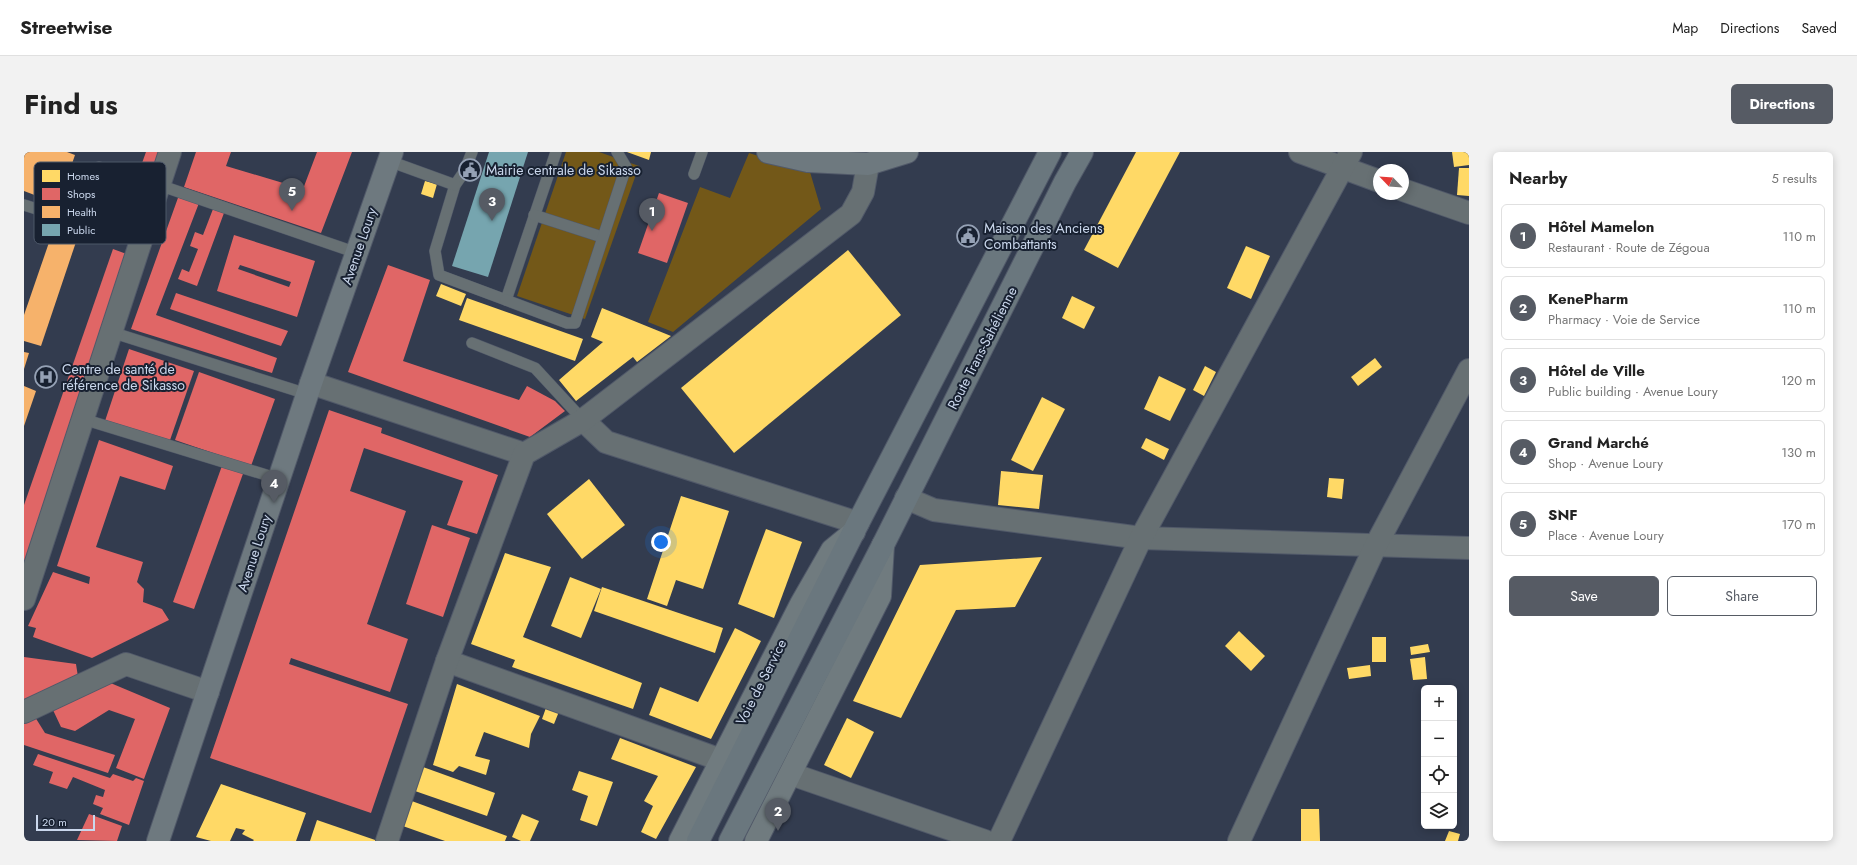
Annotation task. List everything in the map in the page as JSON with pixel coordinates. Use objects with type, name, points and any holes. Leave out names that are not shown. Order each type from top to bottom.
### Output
[{"type":"highway","name":"Route Trans-Sahélienne","points":[[698,841],[856,528],[1050,152]]},
{"type":"highway","name":"Route Trans-Sahélienne","points":[[730,841],[883,545],[1065,182],[1082,152]]},
{"type":"main road","points":[[768,152],[808,161],[868,164],[907,152]]},
{"type":"main road","name":"Avenue Loury","points":[[158,841],[309,389],[391,156]]},
{"type":"main road","name":"Voie de Service","points":[[680,841],[801,604],[832,550],[856,528]]},
{"type":"main road","points":[[756,841],[880,596],[883,545]]},
{"type":"street","points":[[166,164],[170,152]]},
{"type":"street","points":[[1300,152],[1347,160],[1373,177]]},
{"type":"street","points":[[999,841],[1140,538],[1347,160]]},
{"type":"street","points":[[387,841],[447,661],[524,454],[583,420],[851,214],[863,192],[868,164]]},
{"type":"street","points":[[1409,192],[1469,213]]},
{"type":"street","points":[[24,599],[140,244]]},
{"type":"street","points":[[1239,841],[1376,545],[1469,370]]},
{"type":"street","points":[[309,389],[524,454]]},
{"type":"street","points":[[583,420],[606,442],[856,528]]},
{"type":"street","points":[[906,498],[934,510],[1140,538],[1469,548]]},
{"type":"street","points":[[447,661],[721,760]]},
{"type":"street","points":[[24,712],[126,664],[208,692]]},
{"type":"street","points":[[791,774],[985,841]]},
{"type":"lane","points":[[472,152],[464,172],[455,185],[435,250],[439,275],[567,323],[575,323],[626,167],[617,152]]},
{"type":"lane","points":[[506,300],[556,152]]},
{"type":"lane","points":[[694,174],[702,152]]},
{"type":"lane","points":[[391,156],[455,185]]},
{"type":"lane","points":[[166,187],[357,253]]},
{"type":"lane","points":[[24,206],[34,209]]},
{"type":"lane","points":[[534,215],[602,237]]},
{"type":"lane","points":[[111,332],[309,389]]},
{"type":"lane","points":[[472,343],[536,368],[583,420]]},
{"type":"lane","points":[[83,419],[279,479]]},
{"type":"shaded area","points":[[566,152],[599,152],[639,166],[585,319],[517,296]]},
{"type":"shaded area","points":[[749,153],[810,172],[821,209],[673,332],[648,322],[700,187],[730,198]]},
{"type":"building: Homes","points":[[627,152],[651,152],[649,160]]},
{"type":"building: Homes","points":[[1136,152],[1180,152],[1118,268],[1084,250]]},
{"type":"building: Homes","points":[[1452,152],[1469,152],[1469,165],[1454,167]]},
{"type":"building: Homes","points":[[1459,168],[1469,168],[1469,196],[1457,195]]},
{"type":"building: Homes","points":[[425,181],[437,184],[433,198],[421,194]]},
{"type":"building: Homes","points":[[1246,246],[1270,256],[1251,299],[1227,288]]},
{"type":"building: Homes","points":[[848,250],[901,315],[734,453],[681,388]]},
{"type":"building: Homes","points":[[441,284],[466,294],[461,306],[436,296]]},
{"type":"building: Homes","points":[[1072,296],[1095,307],[1084,329],[1062,318]]},
{"type":"building: Homes","points":[[467,298],[583,339],[575,361],[459,320]]},
{"type":"building: Homes","points":[[602,308],[671,336],[637,362],[633,357],[576,401],[559,380],[603,342],[591,337]]},
{"type":"building: Homes","points":[[1375,358],[1382,367],[1358,386],[1351,377]]},
{"type":"building: Homes","points":[[1205,366],[1216,372],[1204,396],[1193,390]]},
{"type":"building: Homes","points":[[1159,376],[1186,389],[1170,421],[1144,409]]},
{"type":"building: Homes","points":[[1042,397],[1065,409],[1033,471],[1011,460]]},
{"type":"building: Homes","points":[[1146,438],[1169,449],[1164,460],[1141,448]]},
{"type":"building: Homes","points":[[1001,471],[1043,475],[1039,509],[998,505]]},
{"type":"building: Homes","points":[[1329,478],[1344,479],[1342,499],[1327,497]]},
{"type":"building: Homes","points":[[589,479],[625,525],[582,559],[547,514]]},
{"type":"building: Homes","points":[[681,496],[729,511],[703,589],[676,580],[667,606],[647,599]]},
{"type":"building: Homes","points":[[766,529],[802,542],[774,618],[738,604]]},
{"type":"building: Homes","points":[[505,553],[551,567],[523,637],[642,683],[633,709],[512,667],[515,660],[471,644]]},
{"type":"building: Homes","points":[[1042,557],[1015,607],[956,610],[901,718],[853,701],[920,565]]},
{"type":"building: Homes","points":[[570,577],[601,589],[581,638],[551,626]]},
{"type":"building: Homes","points":[[602,587],[723,628],[715,653],[594,611]]},
{"type":"building: Homes","points":[[735,628],[761,641],[711,739],[649,715],[660,687],[698,702]]},
{"type":"building: Homes","points":[[1239,631],[1265,656],[1251,671],[1225,646]]},
{"type":"building: Homes","points":[[1372,637],[1386,637],[1386,662],[1372,662]]},
{"type":"building: Homes","points":[[1428,644],[1430,652],[1411,655],[1410,647]]},
{"type":"building: Homes","points":[[1425,657],[1427,679],[1413,680],[1410,659]]},
{"type":"building: Homes","points":[[1370,665],[1371,676],[1349,679],[1347,668]]},
{"type":"building: Homes","points":[[457,684],[540,716],[531,734],[529,748],[484,732],[475,756],[490,760],[486,775],[459,766],[453,772],[433,765]]},
{"type":"building: Homes","points":[[547,705],[560,709],[554,724],[542,719]]},
{"type":"building: Homes","points":[[847,718],[874,732],[851,778],[824,765]]},
{"type":"building: Homes","points":[[620,738],[696,767],[656,839],[641,832],[653,806],[644,801],[658,776],[611,759]]},
{"type":"building: Homes","points":[[423,767],[495,793],[487,816],[415,791]]},
{"type":"building: Homes","points":[[579,771],[613,782],[597,826],[580,820],[588,796],[572,790]]},
{"type":"building: Homes","points":[[221,784],[306,813],[296,841],[253,841],[254,840],[242,834],[245,830],[236,828],[230,841],[211,841],[196,837]]},
{"type":"building: Homes","points":[[409,800],[507,836],[505,841],[445,841],[400,825]]},
{"type":"building: Homes","points":[[1301,809],[1319,809],[1320,841],[1301,841]]},
{"type":"building: Homes","points":[[522,814],[539,821],[530,841],[521,841],[512,837]]},
{"type":"building: Homes","points":[[317,820],[378,841],[310,841]]},
{"type":"building: Homes","points":[[1449,831],[1460,834],[1458,841],[1445,841]]},
{"type":"building: Shops","points":[[146,152],[162,152],[159,162],[142,162]]},
{"type":"building: Shops","points":[[196,152],[231,152],[226,166],[303,189],[317,152],[352,152],[321,233],[184,187]]},
{"type":"building: Shops","points":[[659,193],[688,203],[667,263],[638,253]]},
{"type":"building: Shops","points":[[179,195],[199,203],[156,315],[277,358],[272,373],[131,329],[161,244],[166,244],[166,231]]},
{"type":"building: Shops","points":[[213,209],[224,213],[197,286],[178,279],[182,269],[189,272],[198,249],[190,246],[195,232],[203,235]]},
{"type":"building: Shops","points":[[234,235],[315,261],[297,317],[217,291]],"holes":[[[240,265],[291,282],[289,287],[238,269]]]},
{"type":"building: Shops","points":[[113,249],[132,256],[24,567],[24,505]]},
{"type":"building: Shops","points":[[388,265],[430,280],[403,361],[519,400],[527,386],[555,401],[565,411],[530,437],[348,372]]},
{"type":"building: Shops","points":[[176,293],[288,331],[281,346],[170,309]]},
{"type":"building: Shops","points":[[129,349],[194,371],[169,443],[105,421]]},
{"type":"building: Shops","points":[[199,372],[275,399],[251,466],[175,440]]},
{"type":"building: Shops","points":[[329,410],[382,428],[381,433],[498,475],[477,534],[447,525],[463,481],[364,448],[350,491],[406,511],[367,624],[408,639],[390,692],[291,658],[289,664],[408,704],[371,813],[210,758]]},
{"type":"building: Shops","points":[[99,440],[173,466],[165,490],[120,476],[96,547],[143,562],[137,582],[144,589],[143,602],[162,609],[169,620],[92,658],[33,637],[36,628],[28,626],[53,572],[89,584],[90,577],[57,566]]},
{"type":"building: Shops","points":[[223,463],[244,471],[194,609],[173,602]]},
{"type":"building: Shops","points":[[432,525],[470,538],[443,617],[406,604]]},
{"type":"building: Shops","points":[[24,657],[76,664],[78,677],[24,704]]},
{"type":"building: Shops","points":[[101,679],[170,708],[144,779],[116,768],[135,719],[109,710],[75,731],[61,727],[53,710]]},
{"type":"building: Shops","points":[[35,717],[45,733],[115,755],[108,773],[24,745],[24,724]]},
{"type":"building: Shops","points":[[38,754],[110,778],[113,774],[133,781],[136,778],[144,781],[129,825],[100,814],[103,808],[93,804],[96,795],[103,797],[105,790],[73,777],[67,789],[49,783],[53,772],[33,765]]},
{"type":"building: Shops","points":[[89,814],[122,826],[117,841],[77,840]]},
{"type":"building: Health","points":[[24,152],[67,152],[75,155],[73,162],[34,162],[34,195],[24,191]]},
{"type":"building: Health","points":[[48,244],[75,244],[41,346],[24,341],[24,315]]},
{"type":"building: Health","points":[[24,352],[29,353],[24,369]]},
{"type":"building: Health","points":[[24,386],[36,391],[24,426]]},
{"type":"building: Public","points":[[489,152],[528,152],[488,277],[452,266]]},
{"type":"place","name":"Mairie centrale de Sikasso","points":[[470,170]]},
{"type":"place","name":"SNF","points":[[292,211]]},
{"type":"place","name":"Hôtel de Ville","points":[[492,221]]},
{"type":"place","name":"Hôtel Mamelon","points":[[652,231]]},
{"type":"place","name":"Maison des Anciens Combattants","points":[[968,236]]},
{"type":"place","name":"Centre de santé de référence de Sikasso","points":[[46,377]]},
{"type":"place","name":"Grand Marché","points":[[274,503]]},
{"type":"place","name":"KenePharm","points":[[778,831]]}]
